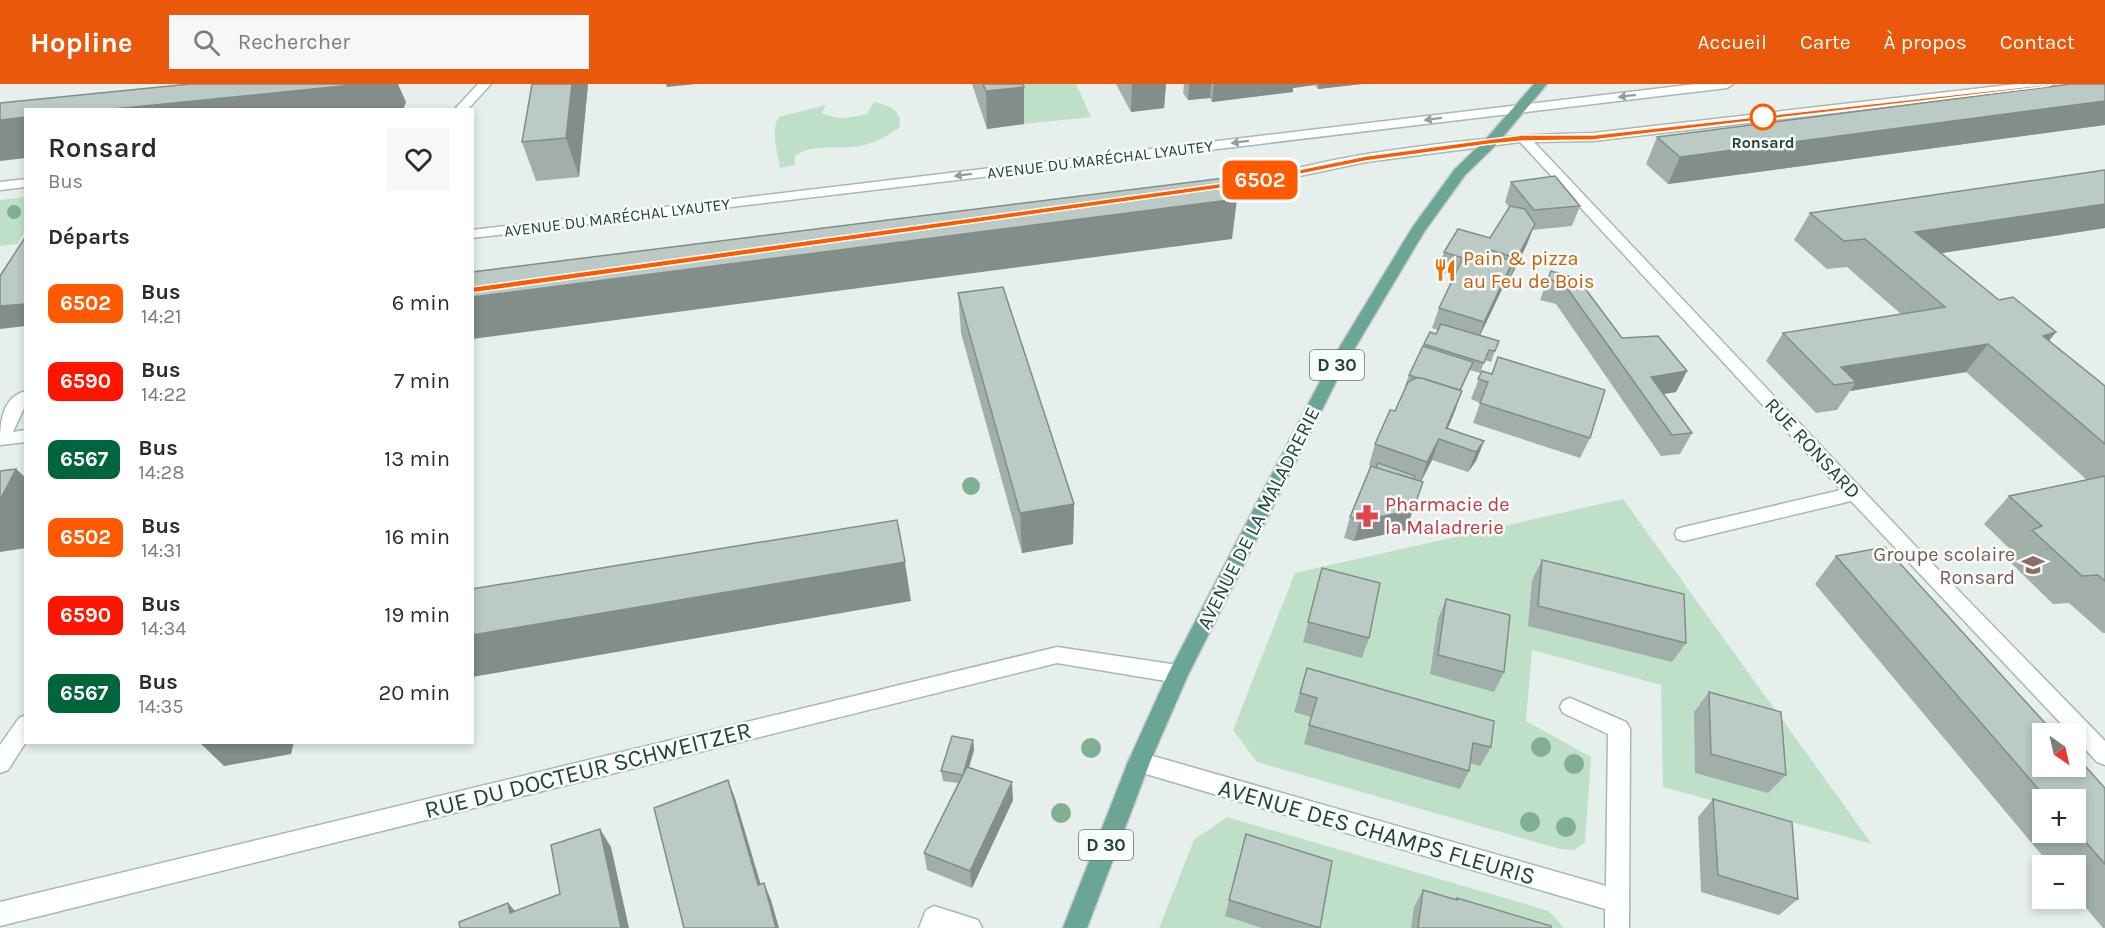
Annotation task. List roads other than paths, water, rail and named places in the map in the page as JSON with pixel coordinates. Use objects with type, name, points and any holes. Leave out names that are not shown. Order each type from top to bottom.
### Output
[{"type":"main road","name":"AVENUE DE LA MALADRERIE","points":[[1075,928],[1139,762],[1178,674],[1335,368],[1417,231],[1460,172],[1491,142],[1541,84]]},
{"type":"street","points":[[462,108],[485,84]]},
{"type":"street","name":"AVENUE DU MARÉCHAL LYAUTEY","points":[[474,234],[1727,84]]},
{"type":"street","points":[[1193,190],[1252,182],[1366,158],[1523,138],[1593,137],[2048,84]]},
{"type":"street","name":"RUE RONSARD","points":[[1523,138],[1856,494],[2105,755]]},
{"type":"street","points":[[0,186],[24,183]]},
{"type":"street","points":[[0,439],[16,403],[24,397]]},
{"type":"street","points":[[0,439],[24,436]]},
{"type":"street","points":[[1684,534],[1856,494]]},
{"type":"street","name":"RUE DU DOCTEUR SCHWEITZER","points":[[0,914],[1057,655],[1178,674]]},
{"type":"street","points":[[1570,707],[1619,729],[1617,928]]},
{"type":"street","points":[[0,763],[24,727]]},
{"type":"street","name":"AVENUE DES CHAMPS FLEURIS","points":[[1139,762],[1617,901]]},
{"type":"street","points":[[931,928],[934,918],[970,928]]},
{"type":"place","name":"Ronsard","points":[[1763,117]]},
{"type":"place","name":"Pain & pizza au Feu de Bois","points":[[1445,270]]},
{"type":"place","name":"Pharmacie de la Maladrerie","points":[[1367,516]]},
{"type":"place","name":"Groupe scolaire Ronsard","points":[[2033,565]]}]
